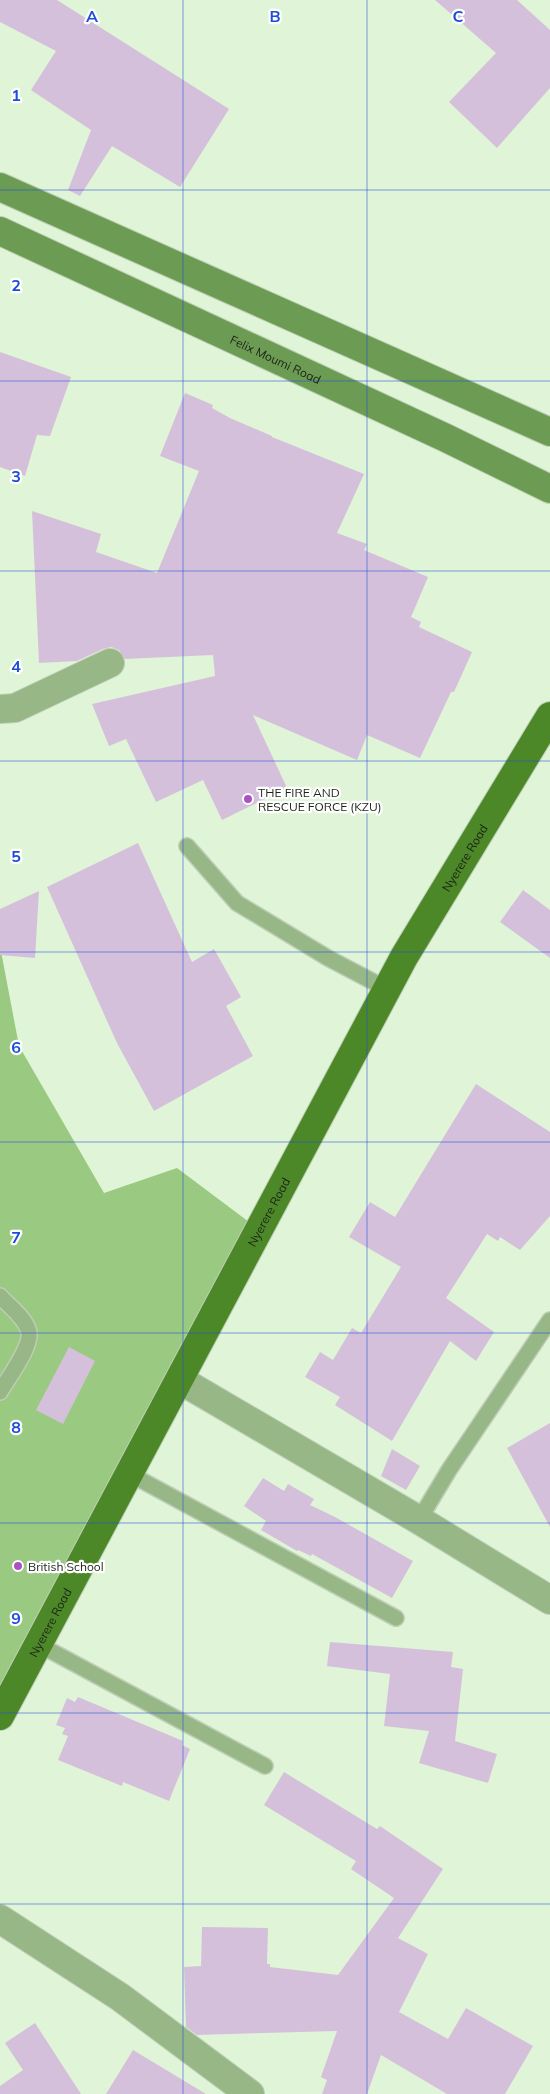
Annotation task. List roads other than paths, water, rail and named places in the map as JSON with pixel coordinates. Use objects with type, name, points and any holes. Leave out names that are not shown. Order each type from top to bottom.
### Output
[{"type":"main road","points":[[0,187],[550,432]]},
{"type":"main road","name":"Felix Moumi Road","points":[[0,231],[446,438],[550,489]]},
{"type":"main road","name":"Nyerere Road","points":[[0,1716],[404,957],[550,716]]},
{"type":"street","points":[[0,709],[16,708],[110,662]]},
{"type":"street","points":[[180,1380],[550,1600]]},
{"type":"street","points":[[0,1919],[120,1997],[250,2094]]},
{"type":"lane","points":[[187,846],[237,903],[328,958],[387,989]]},
{"type":"lane","points":[[0,1296],[22,1319],[29,1330],[29,1343],[0,1392]]},
{"type":"lane","points":[[418,1520],[449,1470],[550,1320]]},
{"type":"lane","points":[[128,1473],[396,1618]]},
{"type":"lane","points":[[38,1644],[265,1766]]},
{"type":"place","name":"THE FIRE AND RESCUE FORCE (KZU)","points":[[248,799]]},
{"type":"place","name":"British School","points":[[18,1566]]}]
